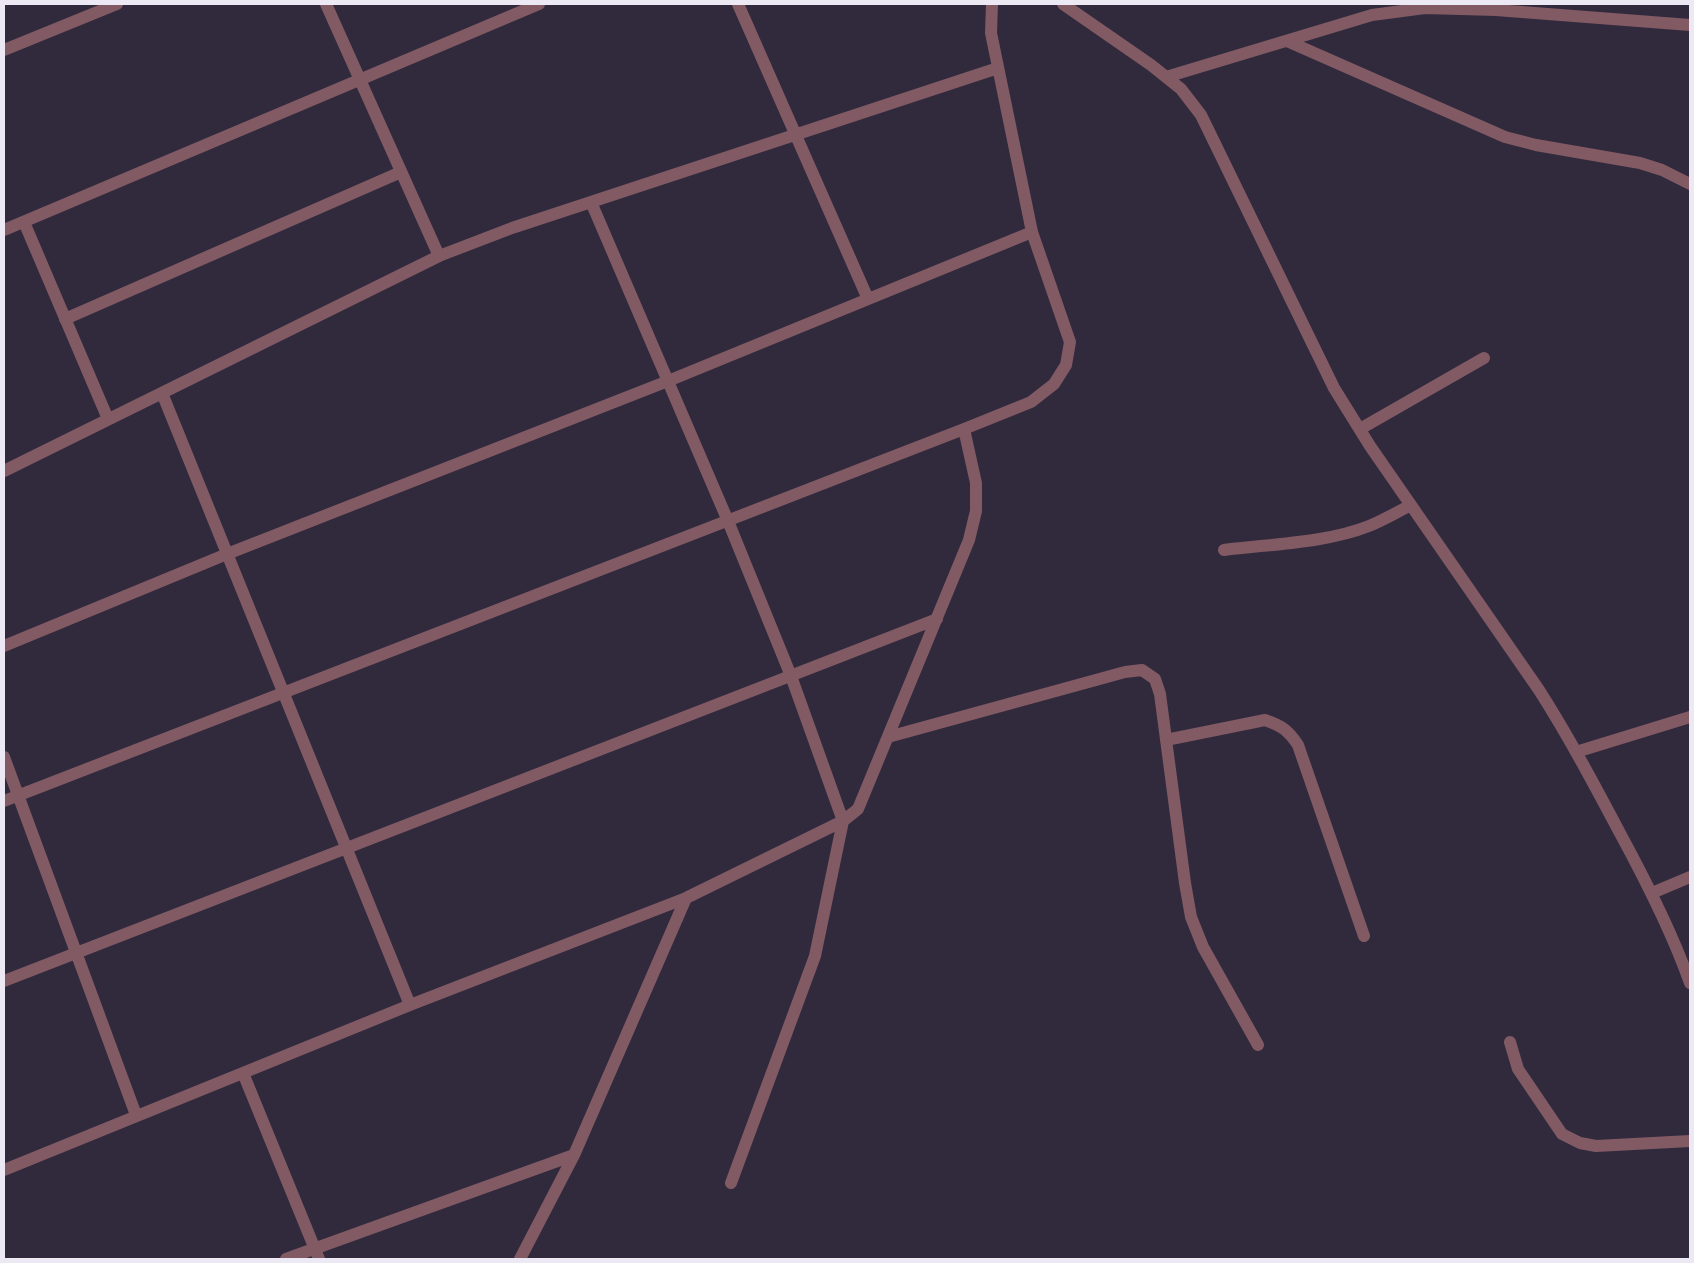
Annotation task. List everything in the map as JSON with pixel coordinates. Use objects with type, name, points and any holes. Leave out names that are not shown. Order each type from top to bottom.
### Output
[{"type":"street","points":[[4,50],[117,4]]},
{"type":"street","points":[[326,4],[439,256]]},
{"type":"street","points":[[4,230],[540,4]]},
{"type":"street","points":[[738,4],[868,299]]},
{"type":"street","points":[[4,801],[964,429],[1031,402],[1054,384],[1066,365],[1070,342],[1032,232],[998,68],[992,33],[992,4]]},
{"type":"street","points":[[1063,4],[1166,77],[1181,90],[1201,115],[1334,388],[1411,505],[1539,690],[1576,752],[1652,893],[1690,983]]},
{"type":"street","points":[[1166,77],[1372,15],[1425,8],[1496,10],[1690,25]]},
{"type":"street","points":[[1287,41],[1505,137],[1536,145],[1640,163],[1662,170],[1690,184]]},
{"type":"street","points":[[4,471],[439,256],[512,228],[998,68]]},
{"type":"street","points":[[65,319],[401,172]]},
{"type":"street","points":[[591,202],[728,521],[791,676],[843,821],[815,956],[731,1183]]},
{"type":"street","points":[[24,222],[108,419]]},
{"type":"street","points":[[4,646],[227,554],[668,381],[1032,232]]},
{"type":"street","points":[[1360,429],[1484,358]]},
{"type":"street","points":[[162,393],[410,1005]]},
{"type":"street","points":[[4,1170],[410,1005],[686,898],[843,821],[858,809],[969,540],[976,511],[976,483],[964,429]]},
{"type":"street","points":[[1224,550],[1343,534],[1369,526],[1411,505]]},
{"type":"street","points":[[4,981],[937,619]]},
{"type":"street","points":[[888,738],[1125,672],[1142,670],[1156,679],[1160,694],[1191,918],[1203,947],[1258,1045]]},
{"type":"street","points":[[1576,752],[1690,717]]},
{"type":"street","points":[[1166,740],[1265,720],[1279,725],[1289,732],[1298,745],[1364,936]]},
{"type":"street","points":[[4,757],[136,1116]]},
{"type":"street","points":[[1652,893],[1690,877]]},
{"type":"street","points":[[520,1259],[574,1155],[686,898]]},
{"type":"street","points":[[1510,1042],[1518,1069],[1562,1134],[1580,1143],[1596,1146],[1690,1141]]},
{"type":"street","points":[[243,1073],[317,1254]]},
{"type":"street","points":[[286,1259],[317,1254],[574,1155]]}]
